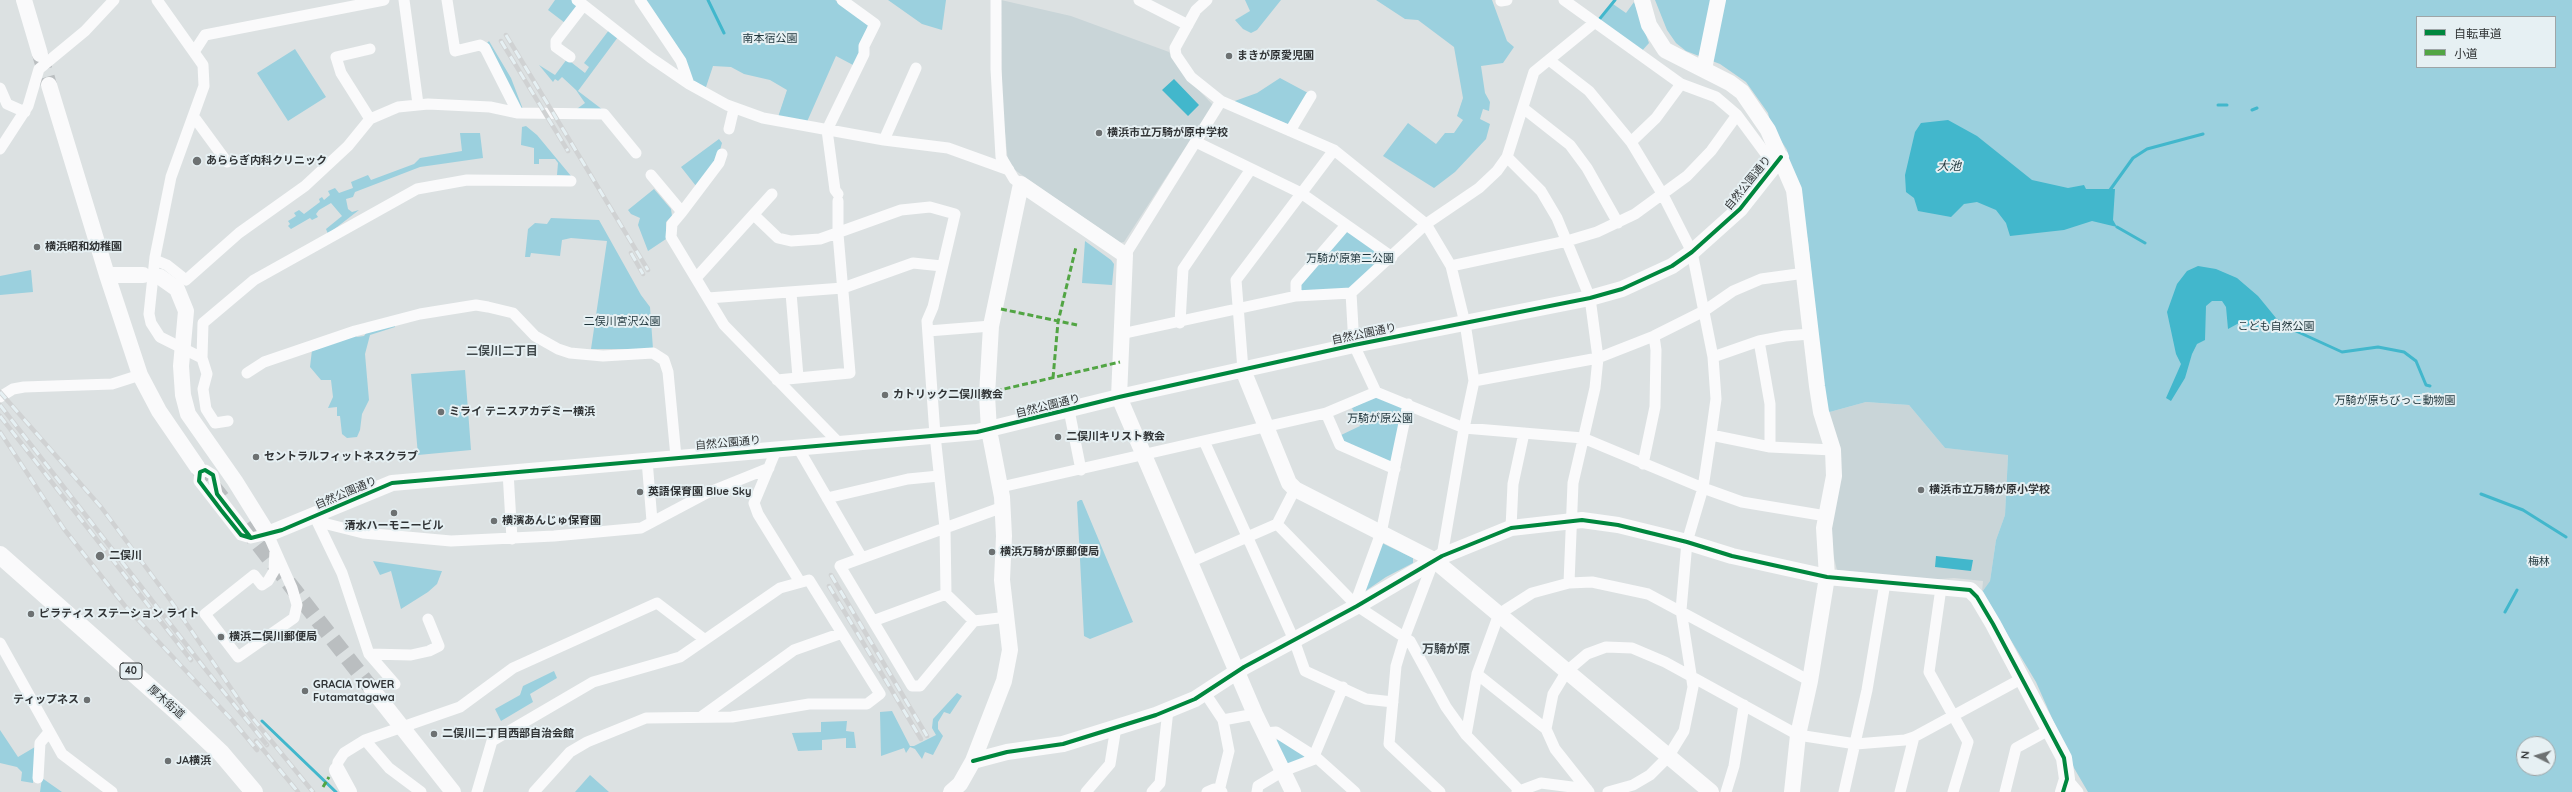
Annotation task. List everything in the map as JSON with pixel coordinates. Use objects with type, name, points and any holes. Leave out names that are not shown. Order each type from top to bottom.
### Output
[{"type":"main road","name":"厚木街道","points":[[0,555],[179,713],[222,753],[254,792]]},
{"type":"street","points":[[24,0],[40,54]]},
{"type":"street","points":[[0,149],[25,112],[39,69],[85,31],[114,0]]},
{"type":"street","points":[[157,0],[203,66],[204,86],[171,177],[155,260],[150,300],[151,323],[160,337],[202,358]]},
{"type":"street","points":[[194,52],[205,35],[384,0]]},
{"type":"street","points":[[404,0],[418,104]]},
{"type":"street","points":[[447,0],[455,51],[480,45],[485,48],[521,113]]},
{"type":"street","points":[[640,0],[681,61],[689,84]]},
{"type":"street","points":[[777,380],[850,373],[838,234],[838,197],[835,190],[827,130],[864,54],[864,46],[875,24],[842,0]]},
{"type":"street","points":[[996,0],[996,69],[1001,157],[1009,170],[1021,184],[1125,255]]},
{"type":"street","points":[[1139,0],[1188,25]]},
{"type":"street","points":[[1206,0],[1196,10],[1176,48],[1176,55],[1191,77],[1221,101],[1334,150],[1426,224],[1451,266],[1464,323],[1474,381],[1438,558],[1405,636],[1396,666],[1389,744],[1440,792]]},
{"type":"street","points":[[1564,0],[1681,84],[1716,97],[1737,115],[1778,161]]},
{"type":"street","points":[[1642,0],[1649,25],[1665,50],[1704,69],[1742,92],[1768,130],[1778,161],[1794,190],[1805,273],[1810,334],[1821,412],[1833,450],[1834,476],[1824,528],[1828,577],[1810,681],[1798,735],[1792,792]]},
{"type":"street","points":[[1704,69],[1718,0]]},
{"type":"street","points":[[570,57],[556,47],[556,41],[580,3],[651,58],[689,84],[734,108],[764,118],[827,130],[884,140],[948,148],[1009,170]]},
{"type":"street","points":[[1121,334],[1180,323],[1296,296],[1351,293],[1392,257],[1426,224],[1479,188],[1497,171],[1506,157],[1534,72],[1594,23]]},
{"type":"street","points":[[370,49],[336,57],[341,74],[370,119]]},
{"type":"street","points":[[1549,60],[1589,91],[1631,142],[1663,195],[1692,252],[1713,357],[1716,399],[1703,488],[1687,542],[1681,610],[1693,687],[1684,731],[1668,757],[1650,775],[1633,785],[1608,792]]},
{"type":"street","points":[[884,140],[916,68]]},
{"type":"street","points":[[1631,142],[1656,118],[1681,84]]},
{"type":"street","points":[[49,85],[107,276],[140,375],[166,423],[198,468]]},
{"type":"street","points":[[0,88],[7,104],[25,112]]},
{"type":"street","points":[[1290,131],[1312,96]]},
{"type":"street","points":[[1221,101],[1125,255],[1119,397],[1143,456],[1238,671],[1255,714],[1293,792]]},
{"type":"street","points":[[155,260],[167,265],[186,280],[239,233],[287,200],[315,177],[348,146],[370,119],[398,107],[418,104],[490,107],[521,113],[604,114],[636,153]]},
{"type":"street","points":[[729,129],[734,108]]},
{"type":"street","points":[[1523,108],[1570,145],[1587,168],[1618,223]]},
{"type":"street","points":[[1451,266],[1567,241],[1597,232],[1618,223],[1663,195],[1687,176],[1711,152],[1737,115]]},
{"type":"street","points":[[194,117],[227,162]]},
{"type":"street","points":[[1196,142],[1301,193],[1392,257]]},
{"type":"street","points":[[1334,150],[1236,280],[1237,309],[1243,370],[1289,483],[1294,489],[1381,533],[1438,558],[1500,614],[1710,792]]},
{"type":"street","points":[[722,154],[719,163],[672,224],[671,237],[724,325],[839,443]]},
{"type":"street","points":[[1506,157],[1541,191],[1567,241],[1590,298],[1598,358],[1595,388],[1573,483],[1570,520],[1569,583]]},
{"type":"street","name":"自然公園通り","points":[[268,534],[315,516],[392,483],[990,430],[1119,397],[1354,345],[1590,298],[1622,289],[1672,266],[1692,252],[1740,210],[1778,161]]},
{"type":"street","points":[[1180,323],[1184,269],[1251,169]]},
{"type":"street","points":[[651,175],[682,212]]},
{"type":"street","points":[[228,422],[215,424],[206,409],[203,389],[207,374],[202,358],[203,323],[254,280],[417,189],[467,180],[571,181]]},
{"type":"street","points":[[953,792],[966,776],[973,760],[1008,666],[1010,650],[1008,617],[1002,580],[1003,507],[1001,487],[990,430],[987,395],[991,326],[1021,184]]},
{"type":"street","points":[[696,278],[772,194]]},
{"type":"street","points":[[754,215],[778,238],[785,240],[820,239],[838,234],[901,210],[930,207],[955,214],[933,307],[927,320],[935,435],[945,528],[946,594],[974,621]]},
{"type":"street","points":[[1296,296],[1296,283],[1346,225]]},
{"type":"street","points":[[708,298],[843,288],[913,263],[942,266]]},
{"type":"street","points":[[1474,381],[1598,358],[1654,336],[1704,311],[1732,291],[1762,279],[1805,273]]},
{"type":"street","points":[[107,276],[143,275]]},
{"type":"street","points":[[160,277],[173,284],[183,298],[187,320],[182,348],[183,395],[188,414],[235,481],[268,534],[275,550],[297,605],[294,618],[238,657],[204,614],[254,576],[262,585],[268,581],[274,571],[275,550]]},
{"type":"street","points":[[791,292],[798,377]]},
{"type":"street","points":[[1351,293],[1354,345],[1376,392]]},
{"type":"street","points":[[247,373],[264,362],[355,331],[420,314],[481,305],[513,313],[535,336],[558,349],[570,353],[603,356],[653,353],[664,360],[668,372],[676,457]]},
{"type":"street","points":[[928,331],[991,326]]},
{"type":"street","points":[[1713,357],[1758,341],[1785,336],[1810,334]]},
{"type":"street","points":[[1643,464],[1655,407],[1656,350],[1654,336]]},
{"type":"street","points":[[1758,341],[1770,404],[1770,447]]},
{"type":"street","points":[[0,397],[13,389],[112,384],[140,375]]},
{"type":"street","points":[[1001,487],[1143,456],[1265,425],[1326,412],[1376,392],[1464,428],[1583,438],[1643,464],[1742,502],[1826,516]]},
{"type":"street","points":[[1356,605],[1381,533],[1408,404]]},
{"type":"street","points":[[1069,410],[1082,470]]},
{"type":"street","points":[[1326,412],[1340,445],[1394,469]]},
{"type":"street","points":[[1511,528],[1513,484],[1524,433]]},
{"type":"street","points":[[1711,435],[1770,447],[1833,450]]},
{"type":"street","points":[[1204,441],[1294,640],[1305,671],[1366,698],[1393,702]]},
{"type":"street","points":[[797,446],[862,558]]},
{"type":"street","points":[[777,448],[754,503],[758,514],[800,582]]},
{"type":"street","points":[[647,460],[652,521]]},
{"type":"street","points":[[315,516],[327,524],[363,532],[411,539],[464,542],[641,528],[707,493],[769,468]]},
{"type":"street","points":[[251,538],[217,494],[213,475],[205,470],[200,472],[199,481],[241,535],[251,538],[268,534]]},
{"type":"street","points":[[508,472],[512,539]]},
{"type":"street","points":[[827,498],[908,479],[939,476]]},
{"type":"street","points":[[1190,562],[1277,524],[1294,489]]},
{"type":"street","points":[[1003,507],[840,566],[912,686],[920,686],[974,621],[1008,617]]},
{"type":"street","points":[[315,516],[342,573],[369,654],[395,684]]},
{"type":"street","points":[[973,760],[1007,752],[1063,744],[1168,710],[1205,692],[1238,671],[1438,558],[1511,528],[1570,520],[1600,522],[1687,542],[1732,556],[1828,577],[1970,590],[1977,597],[2064,758],[2065,786],[2078,792]]},
{"type":"street","points":[[1277,524],[1356,605],[1405,636],[1410,641],[1446,707],[1466,735],[1519,791],[1541,783],[1588,791]]},
{"type":"street","points":[[477,792],[492,741],[593,682],[680,657],[780,588],[800,582],[809,580],[880,694],[867,704],[809,704],[732,717],[646,718],[588,742],[570,752],[534,792]]},
{"type":"street","points":[[1466,735],[1477,674],[1500,614],[1532,593],[1569,583],[1592,582],[1648,594],[1681,610],[1810,681]]},
{"type":"street","points":[[1844,792],[1856,744],[1886,583]]},
{"type":"street","points":[[1941,588],[1929,672],[1968,742],[1953,792]]},
{"type":"street","points":[[873,620],[946,594]]},
{"type":"street","points":[[349,792],[337,770],[338,762],[344,753],[365,740],[460,707],[513,668],[657,603],[704,639]]},
{"type":"street","points":[[369,654],[411,655],[429,651],[439,646],[428,619]]},
{"type":"street","points":[[701,717],[794,650],[842,633]]},
{"type":"street","points":[[0,643],[35,702],[56,746],[70,762],[112,792]]},
{"type":"street","points":[[1546,729],[1553,694],[1567,671],[1587,654],[1606,647],[1632,648],[1665,662],[1798,735],[1856,744],[1905,740],[1914,737],[2021,679]]},
{"type":"street","points":[[1477,674],[1546,729],[1555,749],[1588,791]]},
{"type":"street","points":[[1257,792],[1258,786],[1283,771],[1316,757],[1343,687]]},
{"type":"street","points":[[371,688],[453,792]]},
{"type":"street","points":[[1205,692],[1224,720],[1228,751],[1216,792]]},
{"type":"street","points":[[1726,792],[1734,766],[1744,706]]},
{"type":"street","points":[[1152,792],[1160,783],[1168,710]]},
{"type":"street","points":[[1224,720],[1255,714]]},
{"type":"street","points":[[1086,792],[1110,764],[1116,727]]},
{"type":"street","points":[[2005,792],[2016,748],[2049,730]]},
{"type":"street","points":[[38,778],[40,743],[49,732]]},
{"type":"street","points":[[1264,733],[1276,732],[1316,757],[1355,792]]},
{"type":"street","points":[[1900,792],[1914,737]]},
{"type":"street","points":[[365,740],[389,768],[421,792]]},
{"type":"shaded area","name":"横浜市立万騎が原中学校","points":[[1001,0],[1071,16],[1169,52],[1189,80],[1213,105],[1124,242],[1120,243],[1012,168],[1008,162],[1002,104]]},
{"type":"shaded area","name":"横浜市立万騎が原小学校","points":[[1866,402],[1909,405],[1945,448],[2008,454],[2005,515],[1996,540],[1990,581],[1982,592],[1983,581],[1954,578],[1928,580],[1837,570],[1833,554],[1826,413]]},
{"type":"green space","points":[[555,0],[573,0],[579,5],[565,23],[548,10]]},
{"type":"green space","name":"南本宿公園","points":[[644,0],[835,0],[868,25],[859,55],[853,65],[836,56],[806,124],[778,117],[787,90],[770,80],[744,74],[731,67],[713,66],[705,90],[691,81]]},
{"type":"green space","points":[[888,0],[946,0],[942,30],[922,24]]},
{"type":"green space","points":[[1245,0],[1281,0],[1257,30],[1251,33],[1243,29],[1235,20],[1250,11]]},
{"type":"green space","points":[[1376,0],[1492,0],[1507,41],[1514,47],[1503,63],[1481,66],[1485,93],[1490,102],[1489,111],[1483,109],[1480,119],[1490,124],[1486,139],[1455,172],[1434,188],[1383,156],[1408,123],[1436,144],[1445,133],[1454,133],[1463,120],[1457,116],[1463,98],[1454,47],[1418,20],[1405,19]]},
{"type":"green space","name":"こども自然公園","points":[[1655,0],[2572,0],[2572,792],[2088,792],[2074,768],[2036,682],[1982,592],[1990,581],[1996,540],[2005,515],[2008,455],[1945,448],[1909,405],[1866,402],[1826,413],[1808,241],[1787,150],[1771,125],[1768,113],[1746,82],[1720,64],[1686,51],[1676,43],[1667,30]]},
{"type":"green space","points":[[1634,2],[1649,43],[1641,52],[1600,21],[1613,4],[1626,13]]},
{"type":"green space","points":[[609,30],[618,37],[578,91],[603,110],[574,111],[585,103],[576,90],[562,77],[558,81],[555,79],[553,82],[539,65],[555,75],[567,59],[585,73],[589,67],[584,63]]},
{"type":"green space","points":[[489,41],[511,78],[524,112],[520,112],[487,43]]},
{"type":"green space","points":[[295,49],[326,97],[288,121],[257,73]]},
{"type":"green space","points":[[1280,78],[1308,93],[1290,125],[1232,102],[1257,93]]},
{"type":"green space","points":[[526,126],[537,135],[571,176],[557,175],[558,163],[555,159],[539,159],[539,164],[534,164],[534,148],[521,145],[522,127]]},
{"type":"green space","points":[[460,133],[480,133],[483,158],[420,167],[355,192],[353,197],[346,199],[348,209],[352,212],[359,210],[328,234],[326,229],[342,216],[331,203],[319,210],[316,214],[318,217],[312,220],[310,218],[291,229],[288,226],[290,224],[288,221],[296,216],[294,213],[299,210],[304,214],[320,202],[319,199],[322,197],[324,200],[330,195],[328,191],[335,188],[339,193],[353,188],[351,182],[368,175],[371,180],[414,164],[420,158],[462,151]]},
{"type":"green space","points":[[719,139],[722,143],[718,157],[696,186],[681,167]]},
{"type":"green space","points":[[654,189],[671,209],[672,216],[666,222],[666,239],[648,251],[638,225],[640,218],[631,214],[628,210]]},
{"type":"green space","name":"二俣川宮沢公園","points":[[551,218],[599,220],[641,295],[650,307],[653,349],[591,349],[607,241],[571,238],[562,240],[560,256],[531,253],[530,257],[525,257],[528,229],[535,223],[547,224]]},
{"type":"green space","name":"万騎が原第二公園","points":[[1346,229],[1387,257],[1350,290],[1299,293],[1299,284]]},
{"type":"green space","points":[[1085,241],[1111,260],[1114,264],[1112,285],[1082,283]]},
{"type":"green space","points":[[31,270],[33,292],[0,295],[0,276]]},
{"type":"green space","points":[[395,325],[395,327],[370,335],[365,354],[369,400],[362,414],[360,430],[357,437],[347,438],[342,434],[340,416],[337,416],[337,407],[328,408],[333,397],[331,380],[321,380],[310,367],[312,350],[355,335],[357,337],[364,336],[367,332]]},
{"type":"green space","name":"ミライ テニスアカデミー横浜","points":[[465,370],[471,450],[418,455],[411,374]]},
{"type":"green space","name":"万騎が原公園","points":[[1377,396],[1404,406],[1392,464],[1342,443],[1339,436],[1360,426],[1352,408]]},
{"type":"green space","points":[[1082,500],[1133,622],[1090,639],[1084,636],[1077,502]]},
{"type":"green space","points":[[1382,543],[1413,558],[1413,563],[1386,577],[1361,594]]},
{"type":"green space","points":[[373,561],[442,571],[437,584],[428,592],[401,609],[391,571],[380,575]]},
{"type":"green space","points":[[554,671],[557,678],[530,694],[533,702],[501,721],[495,709],[520,695],[523,686]]},
{"type":"green space","points":[[957,693],[962,696],[950,714],[944,712],[938,722],[938,729],[943,736],[933,755],[925,752],[922,759],[915,749],[910,747],[906,753],[904,748],[881,756],[880,712],[892,711],[910,746],[914,746],[936,735],[932,728],[933,719]]},
{"type":"green space","points":[[847,721],[846,731],[854,732],[856,748],[846,748],[846,738],[822,740],[822,750],[798,751],[792,733],[821,732],[821,722]]},
{"type":"green space","points":[[0,730],[18,757],[35,747],[33,783],[21,781],[22,772],[17,767],[0,763]]},
{"type":"green space","points":[[1279,738],[1311,758],[1284,767],[1273,743]]},
{"type":"green space","points":[[590,775],[609,792],[575,792]]},
{"type":"green space","points":[[42,778],[62,792],[40,792]]},
{"type":"water","points":[[1174,79],[1199,105],[1188,116],[1162,90]]},
{"type":"water","name":"大池","points":[[1948,120],[1977,136],[2032,180],[2068,188],[2084,185],[2086,189],[2115,189],[2113,220],[2117,227],[2092,221],[2064,230],[2010,236],[2006,223],[1996,210],[1977,202],[1964,204],[1951,217],[1918,211],[1914,198],[1906,192],[1905,175],[1915,132],[1921,123]]},
{"type":"water","points":[[2198,266],[2216,269],[2237,278],[2258,296],[2276,318],[2296,331],[2268,331],[2239,323],[2228,329],[2226,307],[2222,301],[2212,301],[2206,306],[2205,340],[2197,344],[2192,354],[2185,378],[2171,401],[2166,398],[2181,364],[2176,354],[2167,312],[2177,284],[2187,271]]},
{"type":"water","points":[[1936,556],[1973,560],[1971,571],[1935,567]]},
{"type":"waterway","points":[[708,0],[724,33]]},
{"type":"waterway","points":[[1598,21],[1615,0]]},
{"type":"waterway","points":[[2218,105],[2227,105]]},
{"type":"waterway","points":[[2252,110],[2257,108]]},
{"type":"waterway","points":[[2110,190],[2133,158],[2147,149],[2203,134]]},
{"type":"waterway","points":[[2117,227],[2145,243]]},
{"type":"waterway","points":[[2296,331],[2342,352],[2378,347],[2404,352],[2416,361],[2426,385],[2430,386]]},
{"type":"waterway","points":[[2481,494],[2523,510],[2566,537]]},
{"type":"waterway","points":[[2505,612],[2517,590]]},
{"type":"waterway","points":[[262,721],[336,792]]},
{"type":"tunnel","points":[[40,54],[49,85]]},
{"type":"tunnel","points":[[198,468],[222,498]]},
{"type":"tunnel","points":[[244,526],[371,688]]},
{"type":"railway","points":[[506,35],[648,270]]},
{"type":"railway","points":[[501,41],[568,151]]},
{"type":"railway","points":[[631,253],[643,274]]},
{"type":"railway","points":[[0,392],[101,507],[171,601],[246,710],[313,792]]},
{"type":"railway","points":[[0,405],[206,670],[267,745]]},
{"type":"railway","points":[[0,416],[191,660]]},
{"type":"railway","points":[[0,432],[64,529],[125,606],[233,721],[257,750]]},
{"type":"railway","points":[[831,575],[927,736]]},
{"type":"railway","points":[[829,586],[921,739]]},
{"type":"railway","points":[[256,741],[298,792]]},
{"type":"marked path","points":[[1053,378],[1058,322],[1076,247]]},
{"type":"marked path","points":[[1001,309],[1077,325]]},
{"type":"marked path","points":[[987,393],[1120,362]]},
{"type":"marked path","points":[[323,787],[329,777]]},
{"type":"cycle path","points":[[251,538],[217,494],[213,475],[205,470],[200,472],[199,481],[221,510],[241,535],[251,538],[282,530],[392,483],[977,432],[1119,397],[1354,345],[1590,298],[1622,289],[1672,266],[1692,252],[1740,209],[1781,157]]},
{"type":"cycle path","points":[[973,761],[1007,752],[1063,744],[1156,715],[1195,699],[1244,667],[1357,606],[1442,556],[1511,528],[1582,520],[1618,525],[1687,542],[1732,556],[1827,577],[1970,590],[1977,597],[1993,624],[2064,758],[2067,779],[2063,792]]},
{"type":"place","name":"まきが原愛児園","points":[[1229,56]]},
{"type":"place","name":"横浜市立万騎が原中学校","points":[[1099,133]]},
{"type":"place","name":"あららぎ内科クリニック","points":[[197,161]]},
{"type":"place","name":"横浜昭和幼稚園","points":[[37,247]]},
{"type":"place","name":"カトリック二俣川教会","points":[[885,395]]},
{"type":"place","name":"ミライ テニスアカデミー横浜","points":[[441,412]]},
{"type":"place","name":"二俣川キリスト教会","points":[[1058,437]]},
{"type":"place","name":"セントラルフィットネスクラブ","points":[[256,457]]},
{"type":"place","name":"横浜市立万騎が原小学校","points":[[1921,490]]},
{"type":"place","name":"英語保育園 Blue Sky","points":[[640,492]]},
{"type":"place","name":"清水ハーモニービル","points":[[394,513]]},
{"type":"place","name":"横濱あんじゅ保育園","points":[[494,521]]},
{"type":"place","name":"横浜万騎が原郵便局","points":[[992,552]]},
{"type":"place","name":"二俣川","points":[[100,556]]},
{"type":"place","name":"ピラティス ステーション ライト","points":[[31,614]]},
{"type":"place","name":"横浜二俣川郵便局","points":[[221,637]]},
{"type":"place","name":"GRACIA TOWER Futamatagawa","points":[[305,691]]},
{"type":"place","name":"ティップネス","points":[[87,700]]},
{"type":"place","name":"二俣川二丁目西部自治会館","points":[[434,734]]},
{"type":"place","name":"JA横浜","points":[[168,761]]},
{"type":"district","name":"二俣川二丁目","points":[[502,351]]},
{"type":"district","name":"万騎が原","points":[[1446,649]]},
{"type":"park label","name":"万騎が原ちびっこ動物園","points":[[2395,401]]},
{"type":"park label","name":"梅林","points":[[2539,562]]}]
